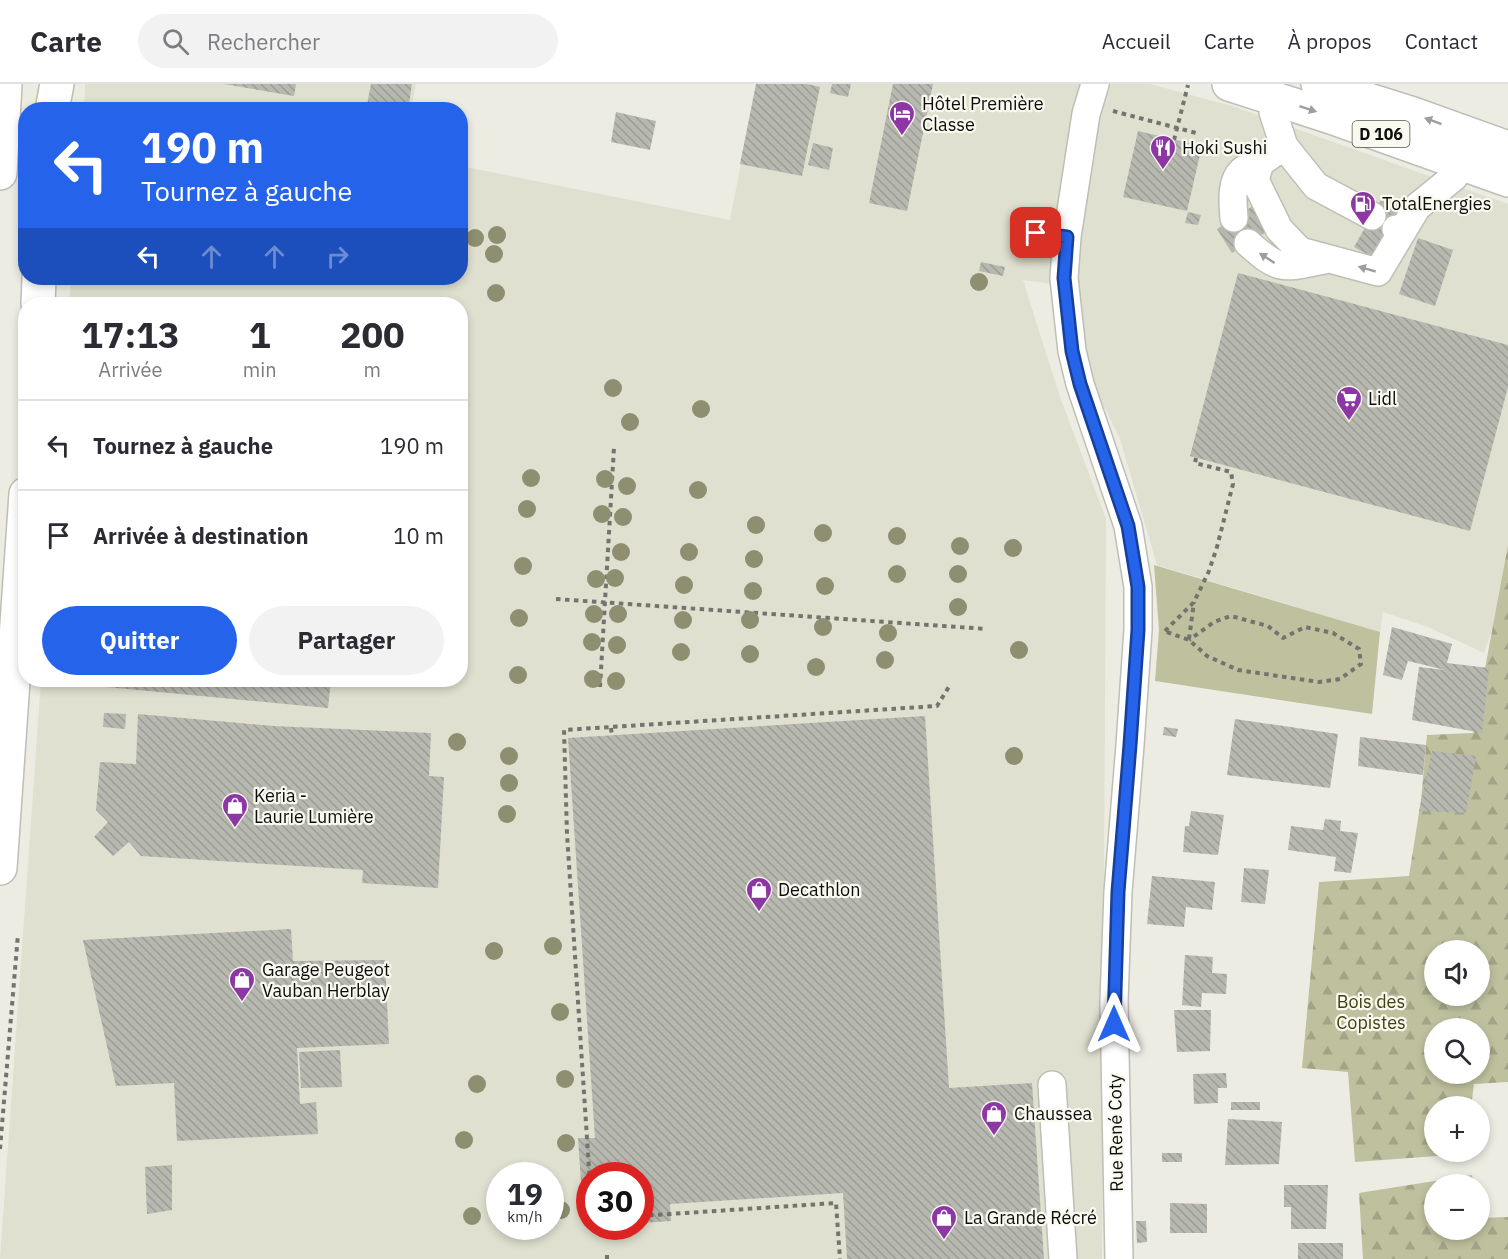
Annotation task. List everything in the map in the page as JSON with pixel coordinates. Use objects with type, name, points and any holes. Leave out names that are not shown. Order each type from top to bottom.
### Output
[{"type":"main road","points":[[0,173],[5,84]]},
{"type":"main road","points":[[54,102],[57,84]]},
{"type":"main road","name":"D 106","points":[[1229,84],[1467,149],[1508,148]]},
{"type":"main road","name":"D 106","points":[[1318,84],[1467,149],[1508,180]]},
{"type":"main road","points":[[0,868],[18,610]]},
{"type":"street","name":"Rue René Coty","points":[[1095,84],[1086,114],[1067,237],[1064,278],[1072,351],[1080,384],[1128,526],[1138,587],[1138,630],[1118,892],[1114,1001],[1119,1259]]},
{"type":"street","points":[[1275,98],[1273,112],[1284,146],[1316,186],[1372,216]]},
{"type":"street","points":[[1233,218],[1233,196],[1237,177],[1243,170],[1260,163],[1284,146]]},
{"type":"street","points":[[1260,163],[1255,180],[1279,229],[1300,251],[1378,272],[1399,230],[1417,207],[1451,180],[1467,149]]},
{"type":"street","points":[[1036,233],[1067,237]]},
{"type":"street","points":[[1248,243],[1268,261],[1281,266],[1295,266],[1331,259]]},
{"type":"street","points":[[1052,1085],[1063,1259]]},
{"type":"path","points":[[1174,140],[1188,85]]},
{"type":"path","points":[[1106,110],[1200,134]]},
{"type":"path","points":[[600,687],[614,447]]},
{"type":"path","points":[[1167,632],[1194,602],[1209,570],[1233,484],[1232,472],[1195,463],[1196,458]]},
{"type":"path","points":[[556,599],[987,629]]},
{"type":"path","points":[[1189,640],[1194,602]]},
{"type":"path","points":[[1159,630],[1189,640],[1207,656],[1238,670],[1279,677],[1320,682],[1340,679],[1361,664],[1359,649],[1333,633],[1305,627],[1283,638],[1268,626],[1231,616],[1214,622],[1189,640]]},
{"type":"path","points":[[589,1162],[567,834],[564,730],[937,706],[950,685]]},
{"type":"path","points":[[611,728],[612,736]]},
{"type":"path","points":[[0,1149],[18,934]]},
{"type":"path","points":[[654,1215],[836,1203],[840,1259]]},
{"type":"shaded area","points":[[85,84],[416,84],[412,102],[84,102]]},
{"type":"shaded area","points":[[756,84],[1150,84],[1232,106],[1508,204],[1508,582],[1484,653],[1428,627],[1383,612],[1380,632],[1157,565],[1120,439],[1090,378],[1076,287],[1023,280],[1060,397],[1106,519],[1102,1259],[0,1259],[41,687],[468,687],[468,297],[70,297],[70,285],[468,285],[468,167],[730,220]]},
{"type":"green space","name":"Bois des Copistes","points":[[1508,545],[1508,1082],[1490,1083],[1490,1018],[1424,1018],[1424,1084],[1474,1084],[1472,1096],[1424,1096],[1424,1157],[1355,1162],[1348,1072],[1302,1068],[1319,882],[1409,876],[1421,800],[1427,735],[1473,733]]},
{"type":"green space","points":[[1154,565],[1380,632],[1372,714],[1155,681],[1159,630]]},
{"type":"green space","points":[[1424,1183],[1424,1240],[1490,1240],[1490,1218],[1508,1217],[1508,1259],[1363,1259],[1359,1193]]},
{"type":"building","points":[[224,84],[296,84],[294,96]]},
{"type":"building","points":[[371,84],[412,84],[409,102],[368,102]]},
{"type":"building","points":[[756,84],[807,84],[820,87],[802,176],[740,164]]},
{"type":"building","points":[[832,84],[851,84],[848,97],[830,93]]},
{"type":"building","name":"Hôtel Première Classe","points":[[893,84],[933,84],[907,211],[869,203]]},
{"type":"building","points":[[616,112],[656,121],[650,150],[611,142]]},
{"type":"building","name":"Hoki Sushi","points":[[1138,131],[1202,146],[1187,211],[1123,197]]},
{"type":"building","points":[[813,143],[833,148],[829,170],[808,165]]},
{"type":"building","points":[[1383,196],[1407,209],[1378,260],[1354,247]]},
{"type":"building","points":[[1256,204],[1268,231],[1232,253],[1217,229]]},
{"type":"building","points":[[1188,212],[1201,215],[1198,225],[1185,223]]},
{"type":"building","points":[[1418,238],[1453,250],[1435,306],[1399,294]]},
{"type":"building","points":[[981,262],[1005,267],[1003,276],[979,271]]},
{"type":"building","name":"Lidl","points":[[1238,273],[1508,345],[1508,387],[1470,531],[1190,456]]},
{"type":"building","points":[[1392,627],[1452,644],[1447,663],[1489,668],[1482,733],[1412,720],[1419,667],[1445,670],[1408,661],[1402,680],[1383,675]]},
{"type":"building","points":[[107,687],[330,687],[328,708]]},
{"type":"building","points":[[104,713],[126,714],[125,729],[103,727]]},
{"type":"building","points":[[138,714],[273,726],[431,733],[429,776],[444,777],[438,888],[362,883],[363,870],[141,856],[129,842],[113,856],[94,837],[108,822],[96,810],[100,762],[136,764]]},
{"type":"building","name":"Decathlon","points":[[925,716],[949,1088],[1032,1083],[1044,1259],[847,1259],[843,1193],[670,1204],[671,1221],[654,1222],[654,1162],[580,1162],[578,1138],[595,1138],[568,738]]},
{"type":"building","points":[[1235,719],[1338,734],[1330,788],[1227,775]]},
{"type":"building","points":[[1164,727],[1178,729],[1176,737],[1163,735]]},
{"type":"building","points":[[1360,737],[1426,745],[1423,775],[1358,766]]},
{"type":"building","points":[[1432,751],[1476,756],[1466,813],[1419,811]]},
{"type":"building","points":[[1191,811],[1224,815],[1218,855],[1183,852],[1185,826],[1189,826]]},
{"type":"building","points":[[1325,819],[1341,821],[1340,831],[1358,833],[1351,873],[1334,871],[1336,857],[1288,850],[1291,826],[1323,830]]},
{"type":"building","points":[[1244,868],[1269,870],[1265,904],[1241,902]]},
{"type":"building","points":[[1152,876],[1215,882],[1212,910],[1186,907],[1184,927],[1147,924]]},
{"type":"building","name":"Garage Peugeot Vauban Herblay","points":[[291,929],[293,961],[385,960],[389,1044],[297,1048],[300,1104],[316,1102],[318,1134],[177,1141],[174,1083],[116,1086],[83,940]]},
{"type":"building","points":[[1185,955],[1213,957],[1212,973],[1227,974],[1226,994],[1202,993],[1201,1007],[1182,1005]]},
{"type":"building","points":[[1174,1010],[1211,1010],[1210,1051],[1177,1052]]},
{"type":"building","points":[[340,1050],[342,1087],[301,1088],[299,1052]]},
{"type":"building","points":[[1226,1073],[1227,1088],[1218,1088],[1218,1103],[1194,1104],[1193,1074]]},
{"type":"building","points":[[1231,1102],[1260,1102],[1260,1110],[1231,1110]]},
{"type":"building","points":[[1228,1119],[1282,1122],[1279,1164],[1225,1165]]},
{"type":"building","points":[[1162,1153],[1182,1153],[1182,1162],[1162,1162]]},
{"type":"building","points":[[172,1165],[172,1210],[147,1214],[145,1167]]},
{"type":"building","points":[[1284,1185],[1328,1185],[1326,1229],[1291,1229],[1291,1207],[1284,1207]]},
{"type":"building","points":[[1170,1203],[1207,1204],[1207,1233],[1170,1233]]},
{"type":"building","points":[[1136,1221],[1146,1221],[1147,1242],[1137,1243]]},
{"type":"building","points":[[1298,1243],[1343,1243],[1343,1259],[1298,1259]]},
{"type":"place","name":"Hôtel Première Classe","points":[[902,137]]},
{"type":"place","name":"Hoki Sushi","points":[[1163,171]]},
{"type":"place","name":"TotalEnergies","points":[[1363,227]]},
{"type":"place","name":"Lidl","points":[[1349,422]]},
{"type":"place","name":"Keria - Laurie Lumière","points":[[235,829]]},
{"type":"place","name":"Decathlon","points":[[759,913]]},
{"type":"place","name":"Garage Peugeot Vauban Herblay","points":[[242,1003]]},
{"type":"place","name":"Chaussea","points":[[994,1137]]},
{"type":"place","name":"La Grande Récré","points":[[944,1241]]},
{"type":"route","points":[[1036,233],[1067,237],[1064,278],[1072,351],[1080,384],[1128,526],[1138,587],[1138,630],[1118,892],[1114,1024]]}]
